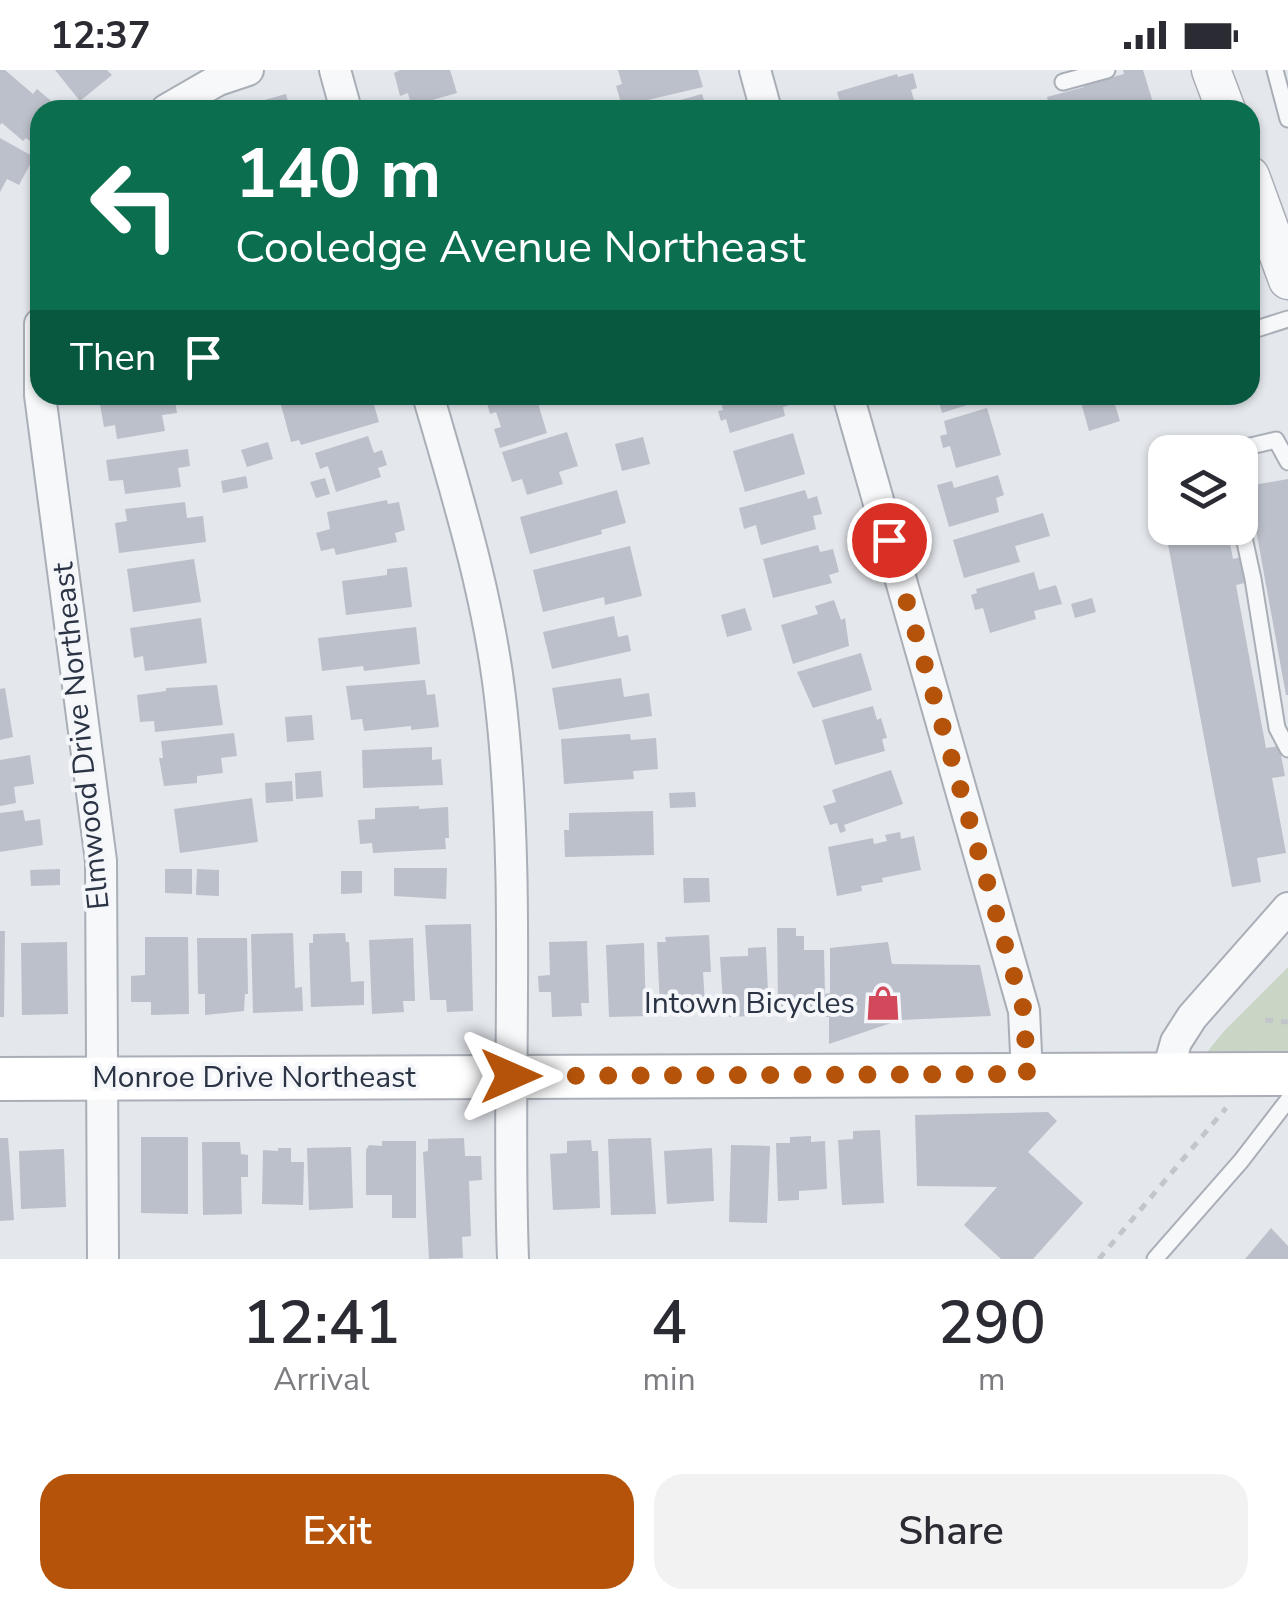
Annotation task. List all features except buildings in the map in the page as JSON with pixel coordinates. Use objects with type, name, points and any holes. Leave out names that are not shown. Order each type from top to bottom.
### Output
[{"type":"main road","name":"Monroe Drive Northeast","points":[[0,1079],[1288,1074]]},
{"type":"street","points":[[183,100],[218,80],[248,70]]},
{"type":"street","points":[[335,70],[343,100]]},
{"type":"street","points":[[755,70],[763,100]]},
{"type":"street","points":[[1211,70],[1222,100]]},
{"type":"street","points":[[1260,203],[1288,280]]},
{"type":"street","name":"Elmwood Drive Northeast","points":[[41,405],[101,861],[103,1259]]},
{"type":"street","points":[[431,405],[468,532],[490,630],[500,699],[510,892],[513,1259]]},
{"type":"street","points":[[851,405],[1024,1011],[1027,1074]]},
{"type":"street","points":[[1168,1074],[1176,1042],[1192,1017],[1288,908]]},
{"type":"lane","points":[[1063,82],[1107,70]]},
{"type":"lane","points":[[1274,70],[1288,119]]},
{"type":"lane","points":[[1260,327],[1288,319]]},
{"type":"lane","points":[[1258,444],[1276,440],[1288,462]]},
{"type":"lane","points":[[1246,545],[1277,728],[1288,749]]},
{"type":"lane","points":[[1156,1259],[1288,1100]]},
{"type":"path","points":[[1265,1020],[1288,1022]]},
{"type":"path","points":[[1099,1259],[1228,1106]]},
{"type":"green space","points":[[1288,967],[1288,1053],[1279,1061],[1199,1062],[1225,1030]]},
{"type":"place","name":"Intown Bicycles","points":[[883,1003]]},
{"type":"route","points":[[511,1076],[1027,1074],[1024,1011],[889,540]]}]
